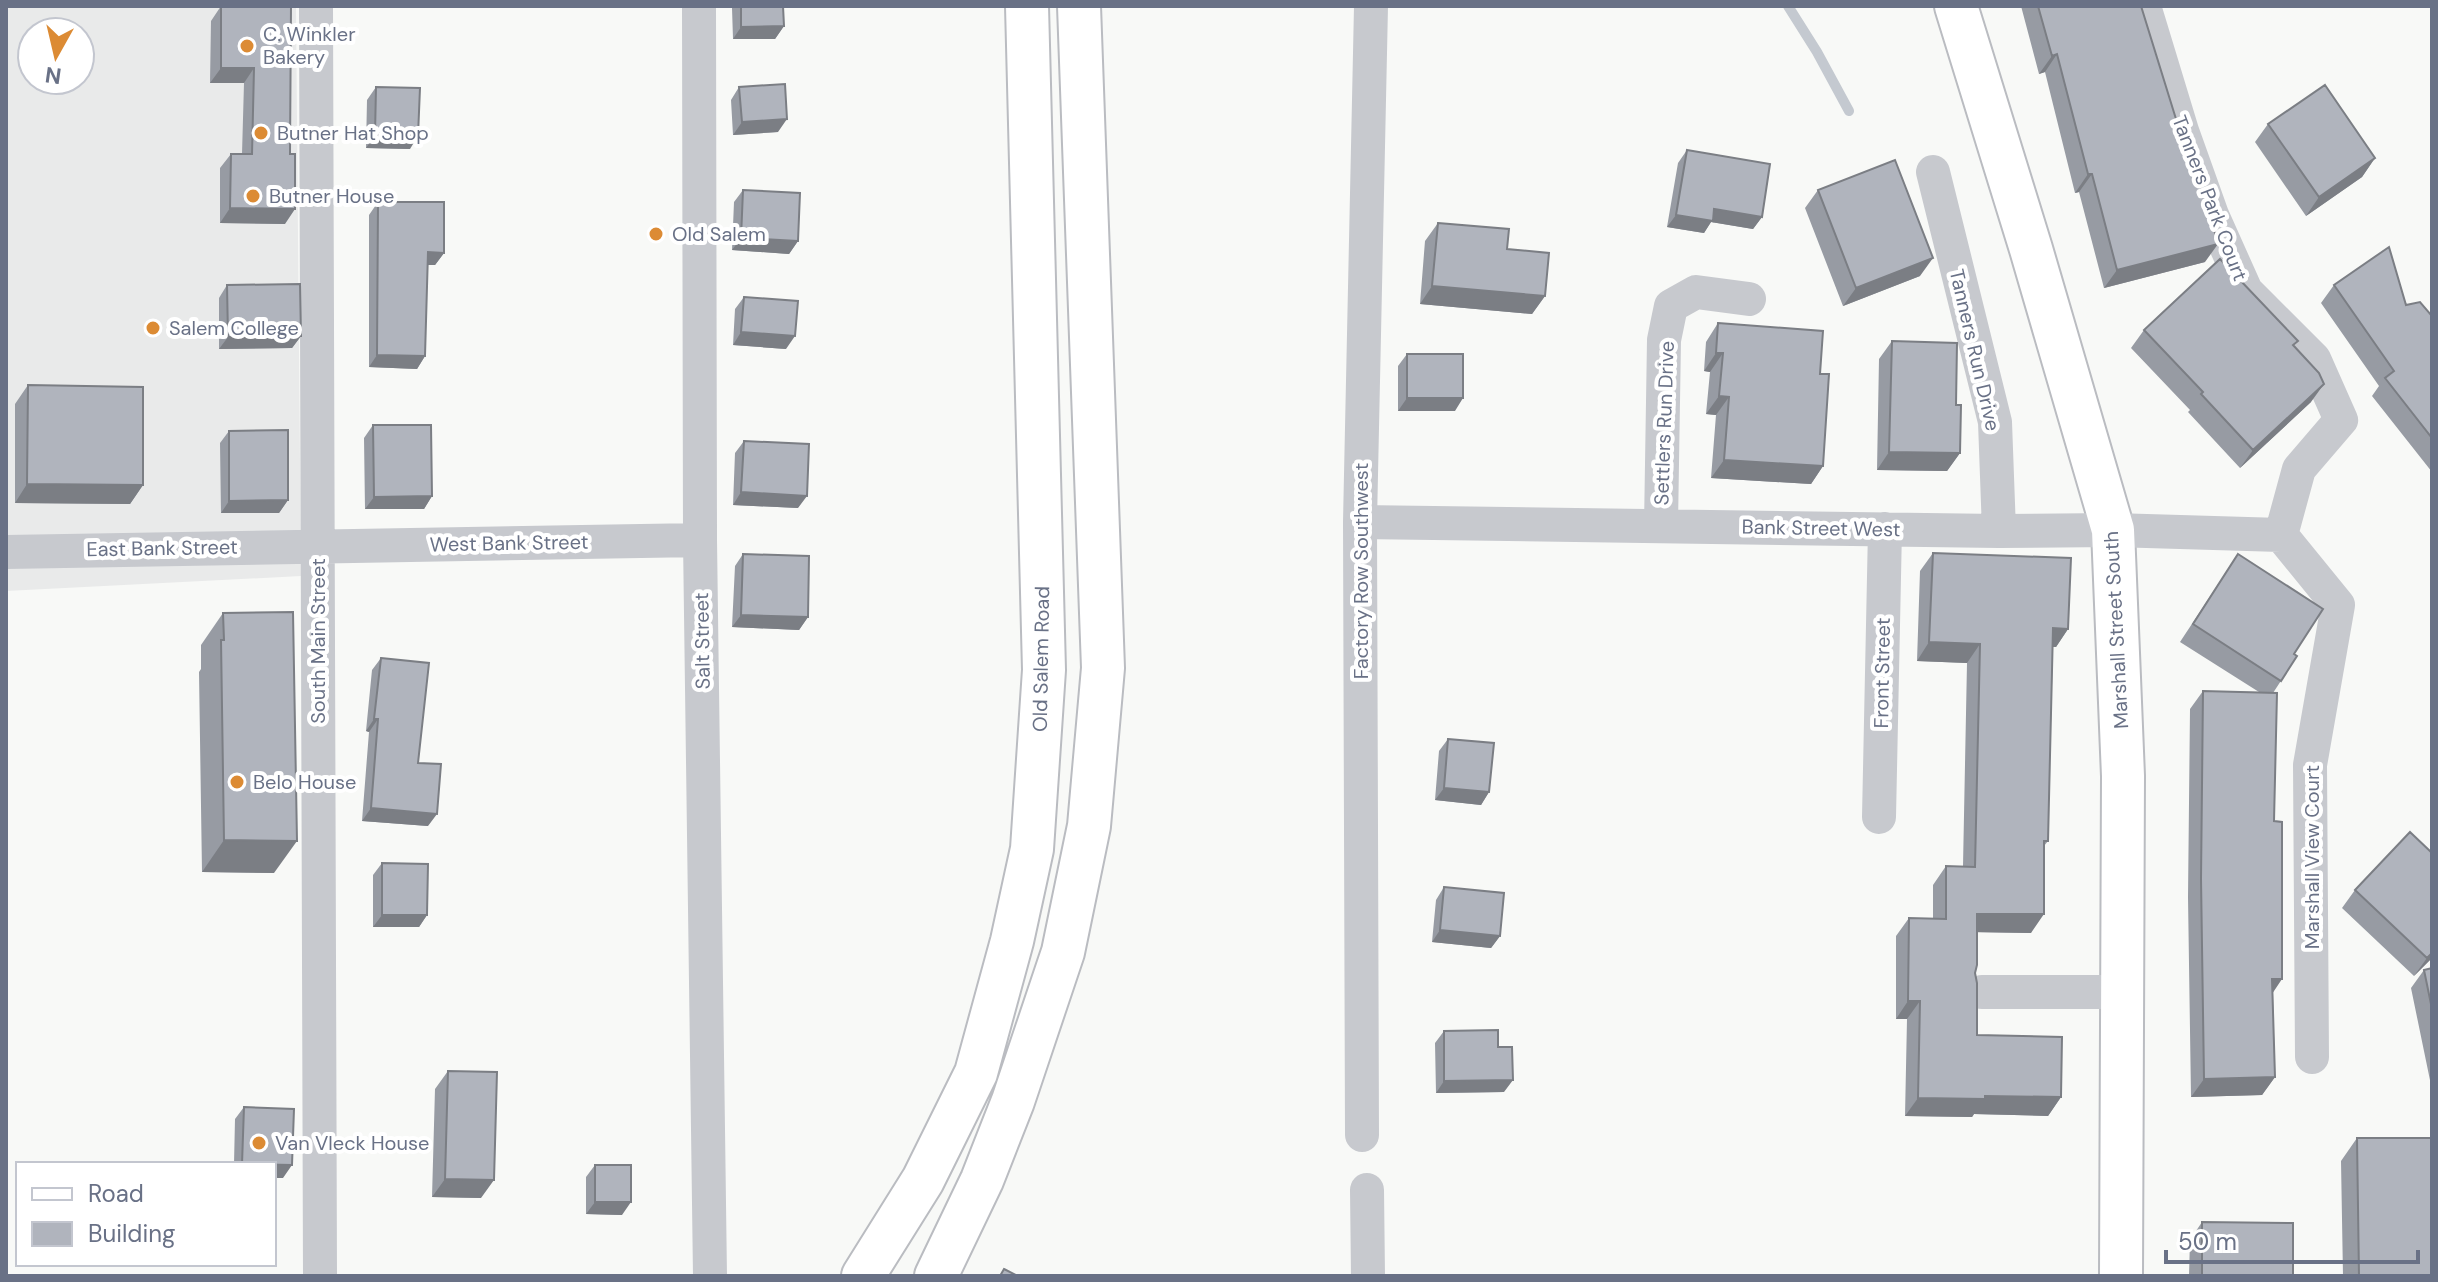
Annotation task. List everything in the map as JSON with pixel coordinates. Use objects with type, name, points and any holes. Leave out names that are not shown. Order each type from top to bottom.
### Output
[{"type":"main road","name":"Old Salem Road","points":[[863,1276],[923,1180],[976,1073],[1012,941],[1032,849],[1044,670],[1027,6]]},
{"type":"main road","points":[[936,1276],[982,1180],[1013,1101],[1063,952],[1089,826],[1103,668],[1079,6]]},
{"type":"main road","name":"Marshall Street South","points":[[1956,6],[2036,264],[2113,530],[2123,776],[2121,1276]]},
{"type":"street","name":"South Main Street","points":[[316,6],[320,1276]]},
{"type":"street","name":"Salt Street","points":[[699,6],[700,540],[710,1276]]},
{"type":"street","name":"Factory Row Southwest","points":[[1362,1135],[1360,522],[1371,6]]},
{"type":"street","name":"Tanners Park Court","points":[[2144,6],[2182,131],[2212,215],[2246,291],[2314,359],[2341,420],[2299,469],[2281,535]]},
{"type":"street","name":"Tanners Run Drive","points":[[1933,172],[1995,422],[1999,531]]},
{"type":"street","name":"Settlers Run Drive","points":[[1661,526],[1664,340],[1671,306],[1696,292],[1749,299]]},
{"type":"street","name":"Bank Street West","points":[[1360,522],[2113,530],[2281,535]]},
{"type":"street","name":"Front Street","points":[[1879,817],[1885,529]]},
{"type":"street","name":"Marshall View Court","points":[[2281,535],[2338,605],[2310,765],[2312,1057]]},
{"type":"street","name":"West Bank Street","points":[[317,545],[700,540]]},
{"type":"street","name":"East Bank Street","points":[[6,552],[317,545]]},
{"type":"street","points":[[1982,992],[2122,992]]},
{"type":"street","points":[[1367,1190],[1368,1276]]},
{"type":"shaded area","name":"Salem College","points":[[6,6],[296,6],[301,576],[6,591]]},
{"type":"building","points":[[221,6],[291,6],[290,154],[295,154],[295,209],[230,208],[231,154],[252,154],[254,68],[221,68]]},
{"type":"building","points":[[741,6],[783,6],[784,26],[741,27]]},
{"type":"building","points":[[2038,6],[2141,6],[2218,244],[2117,270],[2057,54],[2052,56]]},
{"type":"building","points":[[785,84],[787,119],[742,122],[739,87]]},
{"type":"building","points":[[2325,85],[2375,158],[2319,197],[2268,124]]},
{"type":"building","points":[[376,87],[420,88],[418,136],[375,135]]},
{"type":"building","points":[[1687,150],[1770,164],[1762,217],[1714,209],[1713,221],[1676,215]]},
{"type":"building","points":[[1895,160],[1933,258],[1856,288],[1818,190]]},
{"type":"building","points":[[743,190],[800,193],[798,241],[741,238]]},
{"type":"building","points":[[378,202],[444,202],[444,253],[428,252],[425,356],[377,355]]},
{"type":"building","points":[[1438,223],[1509,229],[1507,249],[1549,253],[1545,296],[1432,286]]},
{"type":"building","points":[[2389,247],[2406,305],[2420,302],[2432,316],[2432,438],[2385,378],[2394,371],[2334,285]]},
{"type":"building","points":[[2220,259],[2298,341],[2293,345],[2319,373],[2324,384],[2253,450],[2144,330]]},
{"type":"building","points":[[300,284],[301,336],[228,337],[227,285]]},
{"type":"building","points":[[744,297],[798,301],[795,336],[741,332]]},
{"type":"building","points":[[1718,323],[1823,331],[1820,374],[1829,374],[1823,466],[1724,460],[1729,397],[1719,396],[1723,353],[1716,353]]},
{"type":"building","points":[[1892,341],[1957,343],[1956,405],[1961,405],[1960,453],[1889,452]]},
{"type":"building","points":[[1407,354],[1463,354],[1463,398],[1407,398]]},
{"type":"building","points":[[28,385],[143,387],[143,485],[27,484]]},
{"type":"building","points":[[373,425],[431,425],[432,496],[374,497]]},
{"type":"building","points":[[288,430],[288,500],[229,501],[229,431]]},
{"type":"building","points":[[744,441],[809,444],[807,496],[741,492]]},
{"type":"building","points":[[1933,553],[2071,558],[2068,629],[2053,628],[2044,914],[1977,914],[1975,973],[1977,1035],[2062,1037],[2061,1097],[1918,1098],[1920,1001],[1908,1001],[1909,918],[1946,919],[1946,866],[1975,867],[1980,644],[1929,642]]},
{"type":"building","points":[[743,554],[809,556],[808,617],[741,615]]},
{"type":"building","points":[[2238,554],[2323,609],[2281,681],[2193,624]]},
{"type":"building","points":[[293,612],[297,841],[224,840],[223,613]]},
{"type":"building","points":[[381,658],[429,663],[418,763],[441,764],[437,814],[371,808],[378,719],[374,719]]},
{"type":"building","points":[[2203,691],[2277,693],[2274,821],[2282,822],[2282,979],[2272,979],[2275,1077],[2204,1079],[2201,879]]},
{"type":"building","points":[[1448,739],[1494,743],[1489,792],[1444,788]]},
{"type":"building","points":[[2410,832],[2432,853],[2432,953],[2427,958],[2355,890]]},
{"type":"building","points":[[382,863],[428,864],[427,915],[382,915]]},
{"type":"building","points":[[1444,887],[1504,893],[1500,936],[1440,930]]},
{"type":"building","points":[[2432,968],[2432,1009],[2424,970]]},
{"type":"building","points":[[1498,1030],[1498,1047],[1512,1047],[1513,1080],[1444,1081],[1444,1031]]},
{"type":"building","points":[[448,1071],[497,1072],[494,1180],[445,1179]]},
{"type":"building","name":"Van Vleck House","points":[[244,1107],[294,1109],[292,1165],[242,1162]]},
{"type":"building","points":[[2357,1138],[2432,1138],[2432,1276],[2359,1276]]},
{"type":"building","points":[[595,1165],[631,1165],[631,1202],[595,1202]]},
{"type":"building","points":[[2202,1222],[2293,1223],[2293,1276],[2202,1276]]},
{"type":"building","points":[[1004,1269],[1018,1276],[1000,1276]]},
{"type":"waterway","points":[[1788,6],[1849,111]]},
{"type":"place","name":"C. Winkler Bakery","points":[[247,46]]},
{"type":"place","name":"Butner Hat Shop","points":[[261,133]]},
{"type":"place","name":"Butner House","points":[[253,196]]},
{"type":"place","name":"Old Salem","points":[[656,234]]},
{"type":"place","name":"Salem College","points":[[153,328]]},
{"type":"place","name":"Belo House","points":[[237,782]]},
{"type":"place","name":"Van Vleck House","points":[[259,1143]]}]
